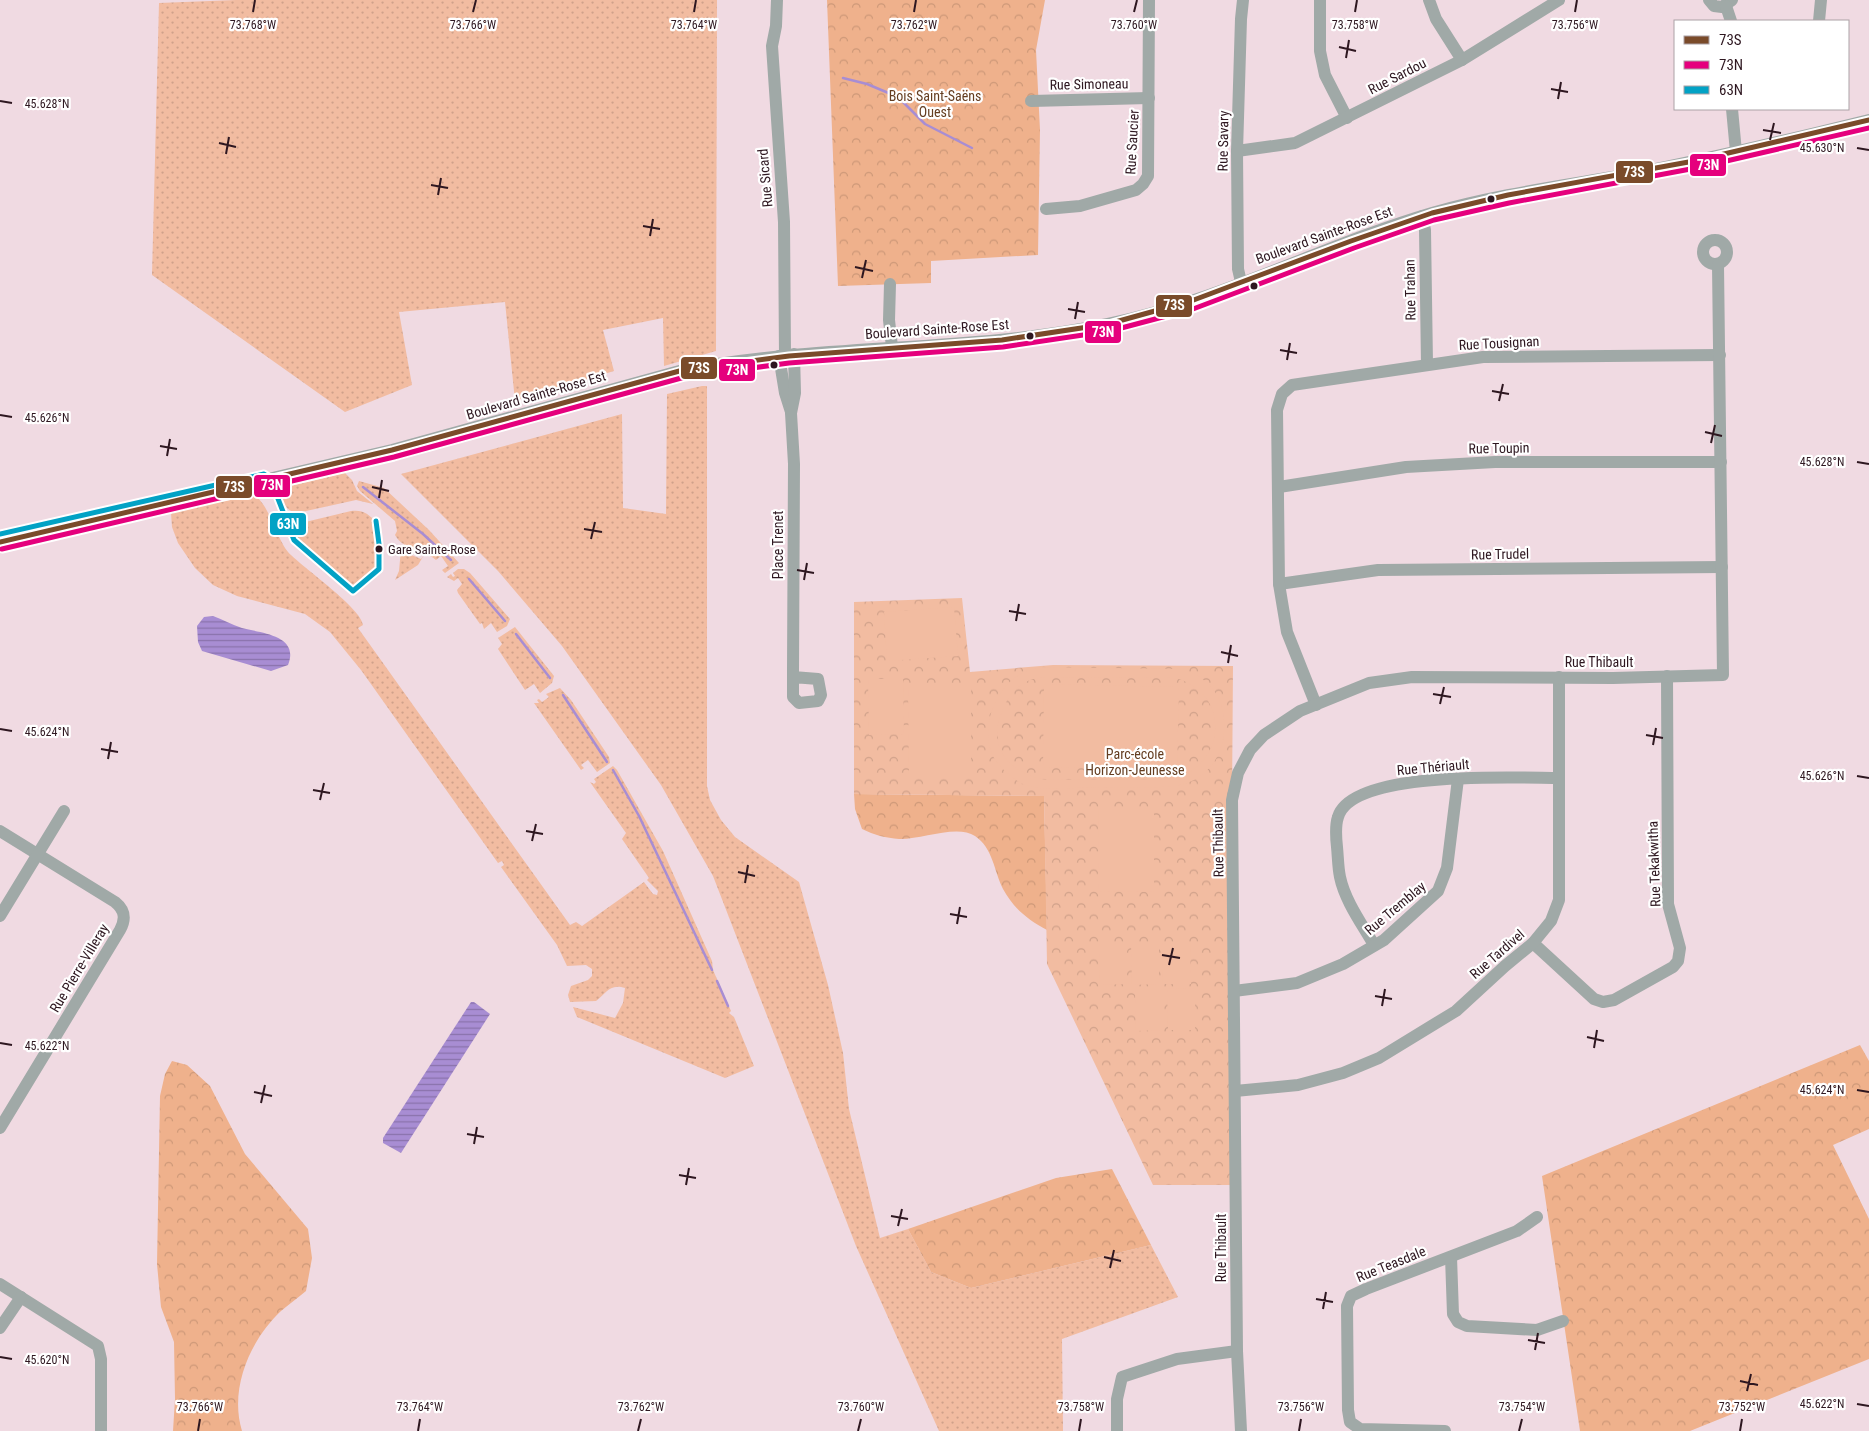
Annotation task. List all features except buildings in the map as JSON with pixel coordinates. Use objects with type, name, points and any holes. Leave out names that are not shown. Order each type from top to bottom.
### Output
[{"type":"street","name":"Rue Sicard","points":[[776,0],[776,26],[772,46],[784,222],[786,355]]},
{"type":"street","name":"Rue Saucier","points":[[1046,209],[1080,206],[1136,190],[1148,176],[1149,0]]},
{"type":"street","name":"Rue Savary","points":[[1241,282],[1238,270],[1237,151],[1243,0]]},
{"type":"street","points":[[1320,0],[1320,51],[1325,75],[1348,118]]},
{"type":"street","points":[[1428,0],[1436,19],[1462,60]]},
{"type":"street","name":"Rue Sardou","points":[[1237,151],[1295,143],[1462,60],[1560,0]]},
{"type":"street","points":[[1709,0],[1716,7],[1729,3],[1731,20]]},
{"type":"street","points":[[1819,20],[1821,0]]},
{"type":"street","name":"Rue Simoneau","points":[[1031,100],[1149,98]]},
{"type":"street","points":[[1732,110],[1736,152]]},
{"type":"street","name":"Boulevard Sainte-Rose Est","points":[[0,542],[402,448],[661,375],[725,362],[786,355],[1017,338],[1101,326],[1155,312],[1241,282],[1345,242],[1422,216],[1472,204],[1736,152],[1869,120]]},
{"type":"street","name":"Rue Trahan","points":[[1422,216],[1424,230],[1427,364]]},
{"type":"street","points":[[1718,265],[1722,567]]},
{"type":"street","points":[[890,284],[889,320],[892,347]]},
{"type":"street","name":"Place Trenet","points":[[786,355],[785,393],[791,413],[794,464],[793,677]]},
{"type":"street","name":"Rue Tousignan","points":[[1316,705],[1287,632],[1279,584],[1280,487],[1277,410],[1282,394],[1292,385],[1490,356],[1720,355]]},
{"type":"street","name":"Rue Toupin","points":[[1280,487],[1406,467],[1475,463],[1721,462]]},
{"type":"street","name":"Rue Trudel","points":[[1279,584],[1378,570],[1722,567]]},
{"type":"street","name":"Rue Thibault","points":[[1241,1431],[1236,1351],[1232,800],[1238,773],[1250,750],[1264,735],[1300,711],[1369,683],[1412,677],[1723,675],[1722,567]]},
{"type":"street","name":"Rue Tekakwitha","points":[[1533,943],[1594,999],[1603,1002],[1614,1000],[1674,967],[1678,960],[1680,948],[1668,904],[1667,676]]},
{"type":"street","name":"Rue Tardivel","points":[[1234,1092],[1298,1085],[1343,1073],[1379,1058],[1456,1011],[1533,943],[1551,921],[1559,900],[1559,677]]},
{"type":"street","name":"Rue Thériault","points":[[1374,945],[1348,900],[1340,879],[1336,837],[1338,816],[1348,802],[1379,788],[1415,781],[1458,778],[1559,778]]},
{"type":"street","name":"Rue Tremblay","points":[[1234,991],[1297,983],[1344,964],[1384,940],[1438,891],[1447,868],[1458,778]]},
{"type":"street","points":[[0,916],[64,811]]},
{"type":"street","name":"Rue Pierre-Villeray","points":[[0,831],[119,905],[123,910],[124,920],[120,930],[0,1128]]},
{"type":"street","name":"Rue Teasdale","points":[[1445,1431],[1360,1429],[1350,1422],[1348,1410],[1347,1306],[1351,1296],[1517,1231],[1537,1217]]},
{"type":"street","points":[[1451,1257],[1453,1314],[1458,1322],[1468,1326],[1537,1330],[1563,1321]]},
{"type":"street","points":[[0,1284],[98,1346],[102,1359],[101,1431]]},
{"type":"street","points":[[0,1328],[21,1297]]},
{"type":"street","points":[[1117,1431],[1117,1398],[1122,1377],[1177,1359],[1236,1351]]},
{"type":"green space","points":[[236,0],[717,0],[716,351],[664,366],[663,318],[603,330],[614,371],[515,401],[505,302],[399,312],[412,385],[345,412],[152,275],[159,3]]},
{"type":"green space","name":"Bois Saint-Saëns Ouest","points":[[827,0],[1045,0],[1036,50],[1040,130],[1038,255],[931,261],[931,283],[838,286]]},
{"type":"green space","points":[[707,386],[707,786],[710,800],[721,820],[735,837],[799,882],[828,985],[843,1053],[849,1109],[880,1238],[908,1229],[931,1272],[971,1288],[1151,1245],[1178,1297],[1062,1339],[1063,1431],[939,1431],[856,1246],[713,876],[661,785],[562,646],[498,571],[401,474],[622,414],[623,508],[666,514],[667,394]]},
{"type":"green space","points":[[345,473],[352,480],[357,491],[373,504],[356,500],[297,513],[292,512],[284,503],[283,495],[286,487]]},
{"type":"green space","points":[[359,481],[384,488],[429,530],[459,563],[445,573],[442,570],[448,566],[441,556],[436,560],[403,544],[395,535],[397,531],[395,521],[360,491],[357,486]]},
{"type":"green space","points":[[252,496],[258,498],[263,504],[281,540],[291,555],[343,599],[360,618],[363,625],[358,628],[570,925],[576,922],[582,926],[644,882],[653,894],[657,895],[658,891],[647,880],[649,878],[622,839],[626,833],[590,782],[594,784],[596,782],[594,779],[613,766],[617,770],[663,851],[712,961],[713,970],[731,1011],[729,1013],[734,1017],[754,1066],[725,1078],[577,1017],[573,1007],[615,1018],[623,1003],[625,988],[611,988],[596,1001],[570,1002],[568,995],[571,986],[588,980],[592,976],[592,969],[586,965],[567,966],[557,945],[501,867],[504,865],[502,861],[498,863],[361,670],[330,632],[305,614],[237,596],[213,585],[195,568],[178,543],[172,527],[171,513],[191,507]]},
{"type":"green space","points":[[351,511],[363,512],[372,519],[378,529],[381,542],[381,556],[377,569],[370,580],[360,587],[344,580],[323,564],[293,531],[297,524]]},
{"type":"green space","points":[[401,549],[410,551],[409,554],[421,559],[424,555],[418,565],[395,580],[399,571]]},
{"type":"green space","points":[[458,569],[464,569],[470,573],[510,619],[507,626],[497,632],[491,623],[484,629],[482,623],[480,624],[458,593],[457,590],[462,584],[458,578],[454,581],[447,577],[451,574],[453,577],[455,576],[453,573]]},
{"type":"green space","name":"Parc-école Horizon-Jeunesse","points":[[962,598],[970,672],[1053,665],[1233,666],[1232,800],[1236,1185],[1153,1185],[1047,964],[1044,796],[854,794],[854,602]]},
{"type":"green space","points":[[954,607],[958,656],[887,661],[884,612]]},
{"type":"green space","points":[[515,627],[554,676],[552,683],[540,693],[534,684],[525,690],[498,649],[502,644],[498,638]]},
{"type":"green space","points":[[1040,667],[1180,669],[1194,674],[1207,682],[1212,688],[1222,708],[1224,735],[1216,759],[1199,777],[1187,783],[1173,786],[1053,789],[1034,787],[1021,783],[1004,770],[994,758],[988,736],[989,724],[996,701],[1002,690],[1019,675]],"holes":[[[1045,677],[1176,678],[1195,687],[1209,702],[1214,716],[1215,727],[1211,747],[1206,756],[1192,771],[1183,775],[1158,779],[1046,780],[1022,772],[1012,765],[1000,748],[997,737],[998,725],[1004,708],[1014,691],[1028,681]]]},
{"type":"green space","points":[[868,679],[903,679],[904,734],[869,735]]},
{"type":"green space","points":[[1044,684],[1179,687],[1177,770],[1043,767]]},
{"type":"green space","points":[[560,688],[571,700],[609,757],[610,763],[597,772],[588,760],[581,765],[584,768],[581,770],[534,703],[539,703],[537,700],[539,699],[542,702],[549,697],[546,694]]},
{"type":"green space","points":[[908,688],[971,688],[971,776],[909,776]]},
{"type":"green space","points":[[854,794],[1044,796],[1047,930],[1028,918],[1012,902],[1003,889],[986,847],[975,836],[958,832],[908,839],[876,835],[862,829],[855,809]]},
{"type":"green space","points":[[1099,808],[1154,808],[1154,892],[1098,891]]},
{"type":"green space","points":[[1162,942],[1190,942],[1191,984],[1163,984]]},
{"type":"green space","points":[[1099,943],[1127,943],[1127,984],[1100,985]]},
{"type":"green space","points":[[1131,943],[1159,943],[1159,984],[1132,985]]},
{"type":"green space","points":[[1195,988],[1195,1030],[1168,1030],[1167,989]]},
{"type":"green space","points":[[1135,989],[1163,989],[1163,1030],[1136,1031]]},
{"type":"green space","points":[[1860,1045],[1869,1061],[1869,1129],[1833,1145],[1869,1219],[1869,1359],[1690,1431],[1580,1431],[1542,1176]]},
{"type":"green space","points":[[172,1061],[187,1065],[210,1086],[245,1154],[308,1229],[312,1258],[306,1291],[281,1311],[270,1323],[260,1336],[245,1366],[240,1382],[238,1399],[242,1431],[173,1431],[175,1399],[174,1342],[161,1307],[157,1264],[160,1096],[165,1074]]},
{"type":"green space","points":[[1112,1169],[1151,1245],[971,1288],[931,1272],[908,1229],[1056,1178]]},
{"type":"shaded area","points":[[213,616],[242,628],[268,634],[284,641],[289,647],[288,665],[271,671],[202,651],[198,642],[197,626],[204,617]]},
{"type":"shaded area","points":[[471,1002],[474,1002],[490,1014],[401,1153],[383,1143],[383,1138]]},
{"type":"waterway","points":[[843,78],[867,84],[898,97],[925,124],[972,148]]},
{"type":"waterway","points":[[363,487],[423,534],[451,560]]},
{"type":"waterway","points":[[469,579],[505,621]]},
{"type":"waterway","points":[[516,634],[550,678]]},
{"type":"waterway","points":[[563,695],[607,762]]},
{"type":"waterway","points":[[613,770],[639,816],[712,970]]},
{"type":"waterway","points":[[717,981],[728,1006]]},
{"type":"transit line","name":"73S","points":[[0,542],[392,450],[683,370],[789,356],[1002,340],[1108,324],[1191,301],[1432,213],[1508,195],[1694,161],[1869,120]]},
{"type":"transit line","name":"73N","points":[[2,549],[394,457],[685,377],[789,363],[1003,347],[1110,331],[1193,309],[1434,220],[1509,203],[1696,168],[1869,128]]},
{"type":"transit line","name":"63N","points":[[0,534],[264,474],[270,478],[294,540],[353,591],[379,569],[379,544],[376,521]]},
{"type":"place","name":"Gare Sainte-Rose","points":[[379,549]]}]
